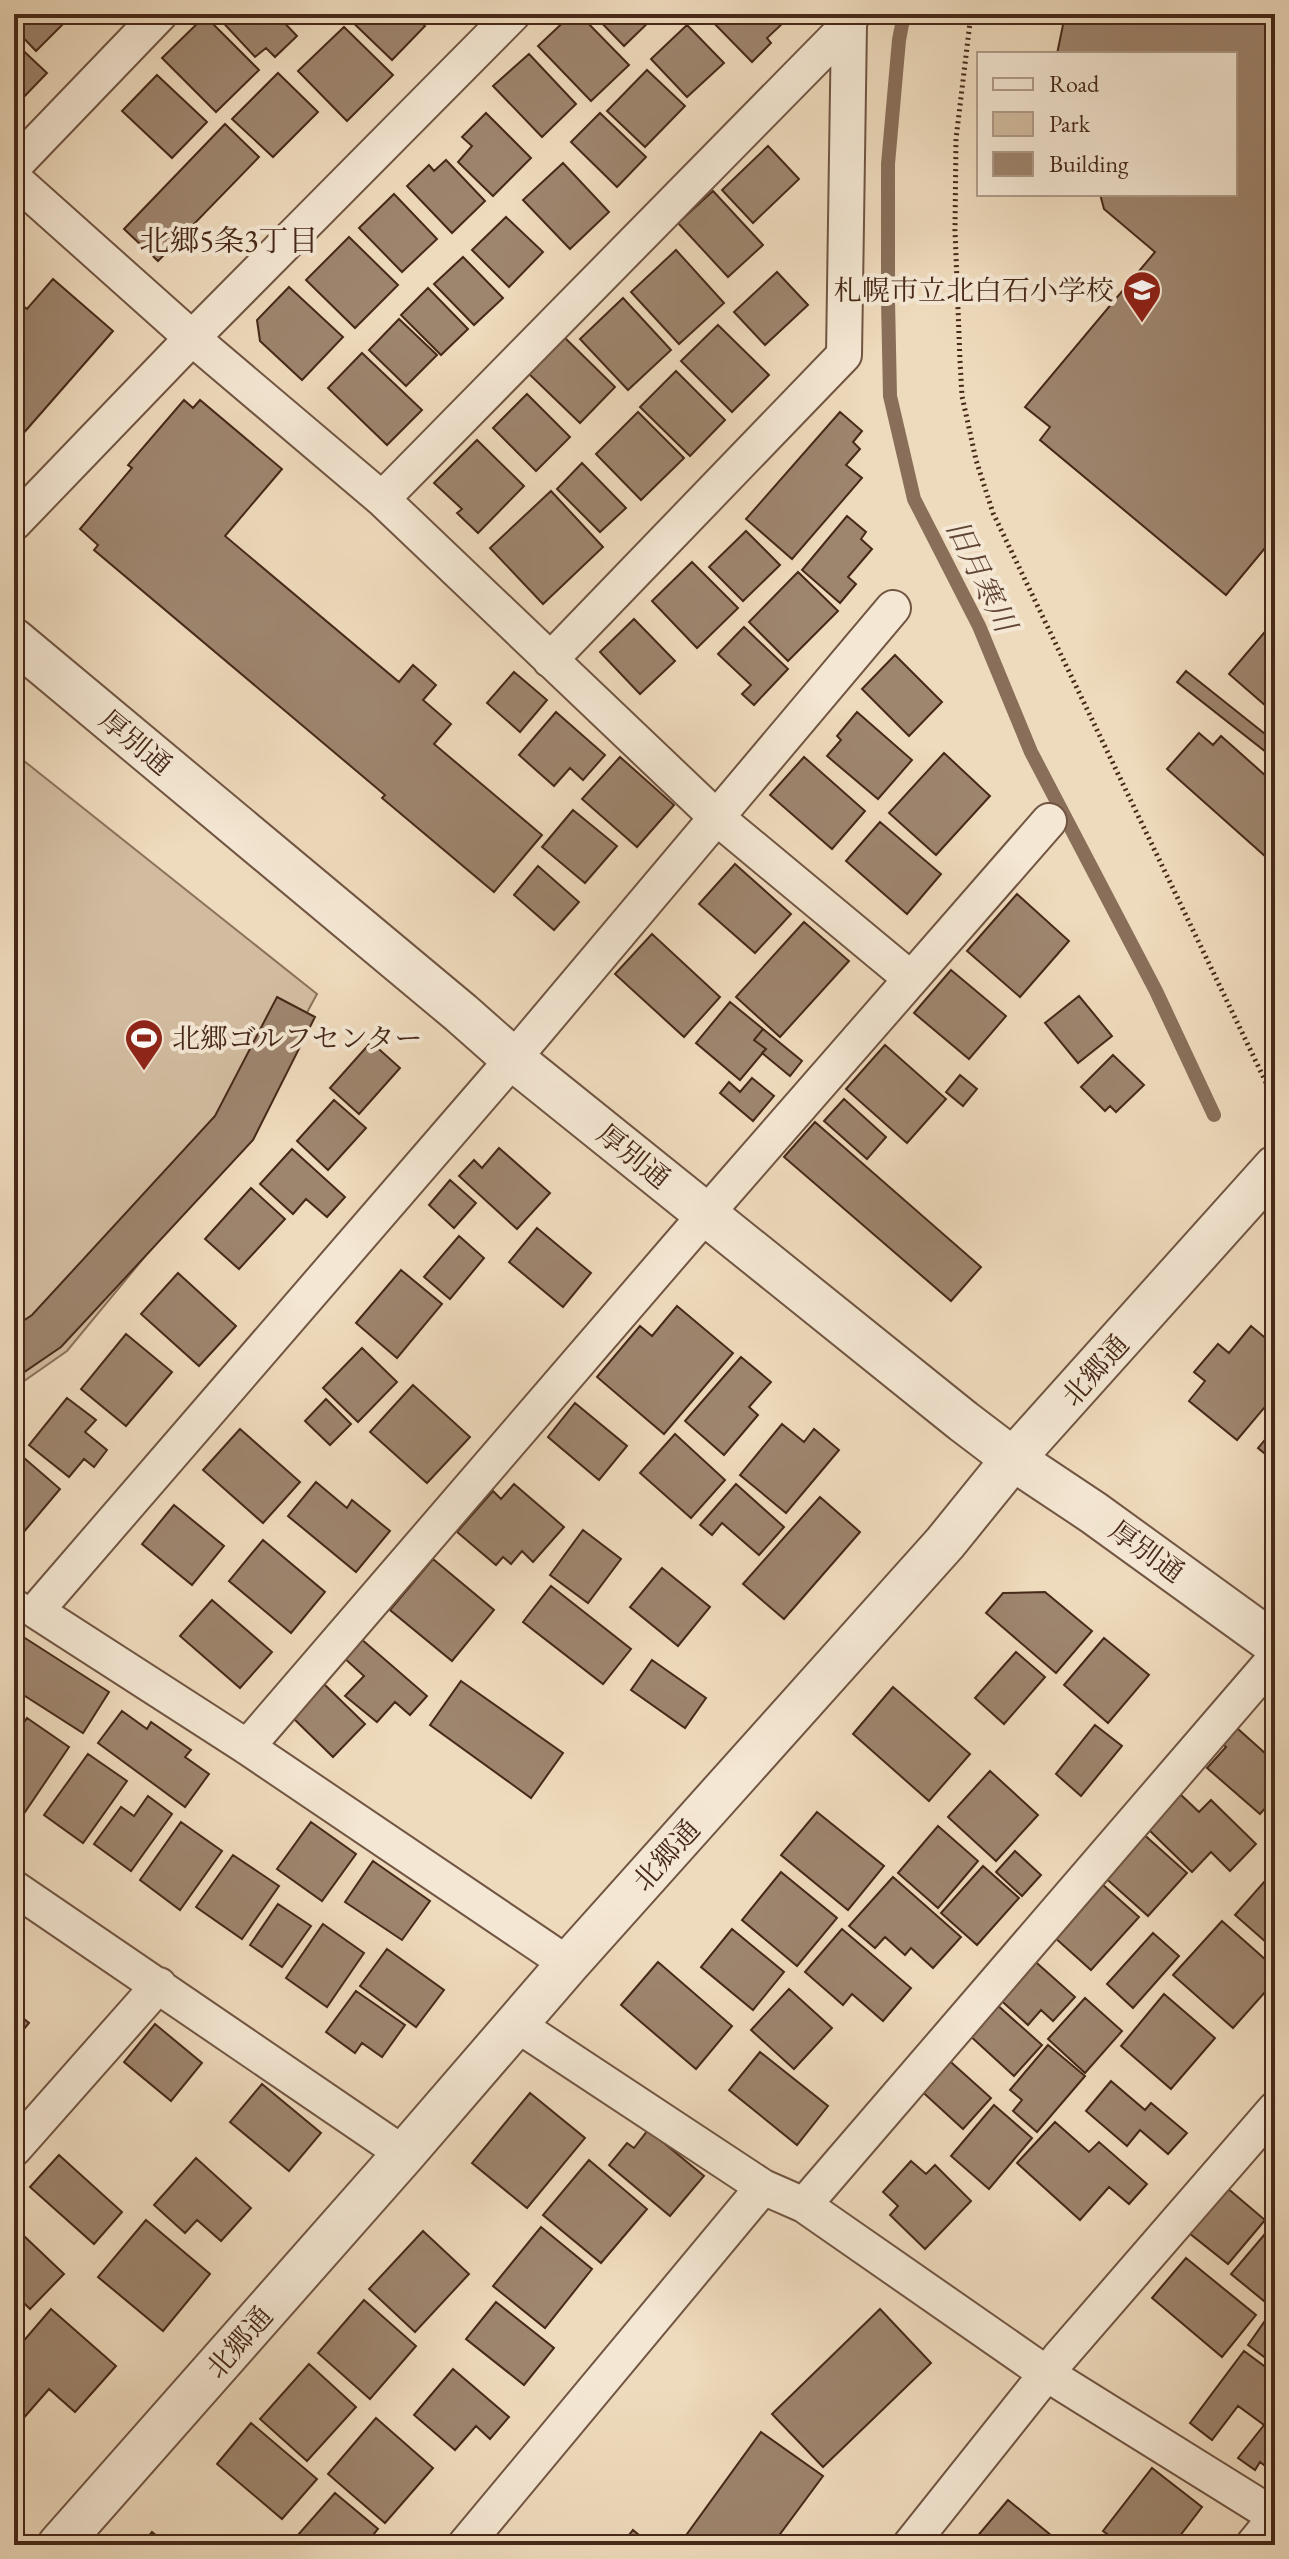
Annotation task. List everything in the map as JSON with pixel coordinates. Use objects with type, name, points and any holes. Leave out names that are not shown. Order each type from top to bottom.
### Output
[{"type":"street","points":[[14,166],[160,14]]},
{"type":"street","points":[[14,523],[192,338],[513,14]]},
{"type":"street","points":[[382,499],[850,19]]},
{"type":"street","points":[[550,660],[844,355],[850,19]]},
{"type":"street","points":[[14,179],[192,338],[382,499],[716,817],[910,978]]},
{"type":"street","points":[[568,1964],[247,1747],[25,1604],[513,1059],[893,608]]},
{"type":"street","name":"厚別通","points":[[14,640],[513,1059],[1013,1459],[1094,1513],[1275,1644]]},
{"type":"street","points":[[247,1747],[1049,821]]},
{"type":"street","name":"北郷通","points":[[59,2545],[568,1964],[935,1554],[1013,1459],[1275,1167]]},
{"type":"street","points":[[804,2205],[1275,1658]]},
{"type":"street","points":[[14,1888],[404,2154]]},
{"type":"street","points":[[14,2149],[159,1985]]},
{"type":"street","points":[[516,2024],[763,2187],[804,2205],[1047,2374],[1275,2517],[1253,2545]]},
{"type":"street","points":[[910,2545],[1047,2374],[1275,2109]]},
{"type":"street","points":[[465,2545],[763,2187]]},
{"type":"path","points":[[971,14],[956,139],[955,230],[962,396],[976,460],[993,513],[1272,1095]]},
{"type":"green space","name":"北郷ゴルフセンター","points":[[14,753],[317,994],[232,1151],[67,1351],[14,1388]]},
{"type":"building","points":[[14,14],[73,14],[36,51],[14,28]]},
{"type":"building","points":[[215,14],[276,14],[297,36],[275,57],[266,48],[255,57]]},
{"type":"building","points":[[344,14],[413,14],[425,26],[392,60]]},
{"type":"building","points":[[572,14],[579,14],[629,65],[591,101],[538,46]]},
{"type":"building","points":[[593,14],[653,14],[655,16],[624,46]]},
{"type":"building","points":[[705,14],[775,14],[783,23],[767,38],[771,43],[752,62]]},
{"type":"building","points":[[1069,14],[1275,14],[1275,536],[1226,595],[1040,440],[1050,427],[1025,407],[1155,252],[1104,209],[1101,196],[1237,196],[1237,52],[1057,52],[1064,20]]},
{"type":"building","points":[[205,16],[259,70],[216,112],[162,58]]},
{"type":"building","points":[[687,25],[724,63],[687,97],[651,59]]},
{"type":"building","points":[[344,27],[393,75],[347,121],[298,71]]},
{"type":"building","points":[[14,42],[47,73],[18,103],[14,98]]},
{"type":"building","points":[[529,54],[576,104],[542,137],[493,86]]},
{"type":"building","points":[[647,70],[685,106],[645,147],[607,111]]},
{"type":"building","points":[[278,73],[318,112],[273,157],[232,119]]},
{"type":"building","points":[[157,75],[207,122],[172,158],[122,111]]},
{"type":"building","points":[[486,113],[531,158],[493,196],[458,162],[472,146],[462,137]]},
{"type":"building","points":[[600,113],[646,157],[617,187],[571,142]]},
{"type":"building","points":[[225,124],[259,157],[158,261],[124,229]]},
{"type":"building","points":[[768,146],[799,179],[753,223],[722,190]]},
{"type":"building","points":[[446,160],[485,201],[452,233],[407,186],[429,165],[434,171]]},
{"type":"building","points":[[563,163],[609,212],[570,249],[523,200]]},
{"type":"building","points":[[713,191],[763,245],[728,277],[678,223]]},
{"type":"building","points":[[394,194],[437,239],[402,272],[359,228]]},
{"type":"building","points":[[506,217],[543,252],[509,287],[472,250]]},
{"type":"building","points":[[349,237],[398,285],[355,328],[306,280]]},
{"type":"building","points":[[676,250],[724,303],[679,344],[631,292]]},
{"type":"building","points":[[463,257],[503,298],[474,325],[434,284]]},
{"type":"building","points":[[777,272],[808,305],[765,345],[734,312]]},
{"type":"building","points":[[53,279],[113,331],[14,444],[14,299],[27,309]]},
{"type":"building","points":[[289,287],[343,337],[302,380],[260,341],[257,320]]},
{"type":"building","points":[[428,288],[468,329],[441,355],[401,315]]},
{"type":"building","points":[[623,298],[671,350],[628,390],[580,339]]},
{"type":"building","points":[[399,319],[437,355],[406,386],[369,350]]},
{"type":"building","points":[[718,325],[769,375],[732,412],[681,361]]},
{"type":"building","points":[[561,334],[615,387],[580,423],[526,371]]},
{"type":"building","points":[[362,353],[422,410],[387,445],[328,388]]},
{"type":"building","points":[[676,371],[725,420],[690,456],[640,407]]},
{"type":"building","points":[[527,394],[570,437],[536,471],[493,428]]},
{"type":"building","points":[[184,400],[193,408],[200,400],[282,469],[225,536],[399,682],[413,665],[436,685],[423,700],[451,724],[434,744],[542,835],[494,892],[382,798],[385,795],[94,550],[98,545],[80,529],[132,468],[128,465]]},
{"type":"building","points":[[638,412],[684,458],[641,500],[596,454]]},
{"type":"building","points":[[840,412],[862,431],[853,442],[860,449],[846,465],[862,478],[792,559],[746,519]]},
{"type":"building","points":[[477,440],[524,486],[478,533],[457,513],[462,509],[434,483]]},
{"type":"building","points":[[582,463],[626,508],[600,532],[557,489]]},
{"type":"building","points":[[551,491],[603,547],[543,604],[490,548]]},
{"type":"building","points":[[847,516],[866,532],[861,539],[872,549],[848,577],[856,584],[840,603],[802,570]]},
{"type":"building","points":[[746,531],[780,565],[743,601],[709,567]]},
{"type":"building","points":[[692,562],[738,608],[697,648],[652,601]]},
{"type":"building","points":[[798,572],[838,611],[788,661],[749,622]]},
{"type":"building","points":[[634,619],[675,661],[640,694],[600,652]]},
{"type":"building","points":[[1275,620],[1275,695],[1266,706],[1229,674]]},
{"type":"building","points":[[744,627],[788,669],[754,705],[742,694],[751,685],[718,654]]},
{"type":"building","points":[[895,655],[942,702],[909,736],[862,689]]},
{"type":"building","points":[[1186,671],[1274,741],[1266,752],[1177,682]]},
{"type":"building","points":[[514,672],[547,700],[520,732],[487,703]]},
{"type":"building","points":[[556,712],[605,755],[583,780],[570,768],[554,786],[519,755]]},
{"type":"building","points":[[857,712],[912,760],[878,799],[827,756],[841,740],[837,736]]},
{"type":"building","points":[[1199,733],[1213,745],[1221,736],[1275,784],[1275,865],[1167,769]]},
{"type":"building","points":[[944,753],[990,796],[936,855],[889,813]]},
{"type":"building","points":[[620,757],[674,805],[637,847],[582,799]]},
{"type":"building","points":[[804,757],[865,811],[832,849],[770,795]]},
{"type":"building","points":[[573,810],[617,846],[585,883],[542,847]]},
{"type":"building","points":[[880,822],[941,874],[907,914],[846,861]]},
{"type":"building","points":[[735,864],[791,914],[755,953],[699,904]]},
{"type":"building","points":[[538,866],[579,902],[554,930],[514,895]]},
{"type":"building","points":[[1017,894],[1069,941],[1020,997],[967,951]]},
{"type":"building","points":[[804,922],[849,961],[780,1037],[736,997]]},
{"type":"building","points":[[652,934],[720,997],[684,1037],[615,974]]},
{"type":"building","points":[[951,970],[1006,1016],[969,1059],[914,1013]]},
{"type":"building","points":[[1079,996],[1112,1036],[1078,1063],[1045,1023]]},
{"type":"building","points":[[277,997],[315,1017],[253,1140],[61,1347],[14,1379],[14,1327],[32,1315],[215,1116]]},
{"type":"building","points":[[730,1002],[763,1029],[754,1040],[766,1049],[740,1080],[696,1043]]},
{"type":"building","points":[[763,1029],[802,1061],[790,1076],[762,1053],[766,1049],[754,1040]]},
{"type":"building","points":[[371,1042],[400,1068],[359,1114],[330,1088]]},
{"type":"building","points":[[885,1045],[946,1099],[907,1143],[846,1089]]},
{"type":"building","points":[[1113,1055],[1144,1085],[1116,1112],[1110,1106],[1105,1111],[1081,1087]]},
{"type":"building","points":[[960,1075],[977,1089],[963,1106],[946,1092]]},
{"type":"building","points":[[752,1078],[774,1096],[753,1121],[720,1093],[729,1082],[740,1092]]},
{"type":"building","points":[[844,1099],[886,1137],[867,1159],[824,1121]]},
{"type":"building","points":[[334,1100],[366,1128],[328,1170],[297,1141]]},
{"type":"building","points":[[815,1122],[981,1267],[951,1301],[784,1157]]},
{"type":"building","points":[[499,1148],[550,1193],[517,1229],[459,1176],[474,1160],[482,1168]]},
{"type":"building","points":[[292,1149],[345,1197],[327,1217],[306,1199],[293,1214],[260,1184]]},
{"type":"building","points":[[450,1180],[476,1203],[454,1228],[429,1205]]},
{"type":"building","points":[[251,1188],[285,1219],[239,1269],[205,1239]]},
{"type":"building","points":[[537,1228],[591,1273],[563,1307],[509,1262]]},
{"type":"building","points":[[459,1236],[484,1258],[450,1299],[424,1277]]},
{"type":"building","points":[[401,1270],[442,1304],[397,1358],[356,1323]]},
{"type":"building","points":[[178,1273],[236,1326],[199,1366],[141,1314]]},
{"type":"building","points":[[677,1306],[733,1353],[664,1434],[597,1377],[640,1326],[652,1336]]},
{"type":"building","points":[[1251,1326],[1275,1346],[1275,1395],[1237,1440],[1189,1401],[1205,1381],[1194,1372],[1218,1344],[1229,1353]]},
{"type":"building","points":[[126,1334],[172,1372],[126,1426],[81,1389]]},
{"type":"building","points":[[362,1348],[397,1382],[358,1422],[323,1388]]},
{"type":"building","points":[[741,1357],[771,1382],[749,1407],[758,1415],[724,1455],[685,1421]]},
{"type":"building","points":[[413,1385],[470,1437],[427,1483],[370,1432]]},
{"type":"building","points":[[67,1398],[96,1420],[85,1432],[107,1450],[94,1467],[84,1459],[69,1477],[29,1445]]},
{"type":"building","points":[[326,1399],[351,1424],[330,1445],[305,1421]]},
{"type":"building","points":[[575,1403],[627,1446],[599,1480],[548,1437]]},
{"type":"building","points":[[782,1424],[804,1442],[814,1429],[839,1450],[786,1513],[740,1475]]},
{"type":"building","points":[[1275,1428],[1275,1462],[1258,1448]]},
{"type":"building","points":[[240,1429],[300,1482],[263,1523],[203,1470]]},
{"type":"building","points":[[675,1434],[725,1480],[691,1518],[640,1473]]},
{"type":"building","points":[[16,1451],[60,1489],[17,1540],[14,1537]]},
{"type":"building","points":[[316,1482],[347,1508],[352,1500],[390,1531],[356,1572],[288,1516]]},
{"type":"building","points":[[514,1484],[564,1527],[533,1562],[522,1551],[511,1564],[503,1557],[496,1565],[457,1532],[493,1491],[501,1499]]},
{"type":"building","points":[[736,1484],[784,1527],[759,1555],[722,1523],[712,1535],[700,1525]]},
{"type":"building","points":[[820,1497],[860,1532],[784,1619],[743,1584]]},
{"type":"building","points":[[174,1505],[224,1546],[192,1585],[142,1544]]},
{"type":"building","points":[[583,1530],[621,1559],[588,1603],[550,1575]]},
{"type":"building","points":[[263,1540],[325,1592],[291,1633],[229,1581]]},
{"type":"building","points":[[433,1559],[494,1610],[452,1661],[390,1610]]},
{"type":"building","points":[[662,1568],[710,1607],[678,1646],[630,1607]]},
{"type":"building","points":[[551,1586],[631,1649],[603,1684],[523,1622]]},
{"type":"building","points":[[1045,1592],[1092,1631],[1056,1673],[986,1613],[1003,1593]]},
{"type":"building","points":[[212,1600],[272,1652],[240,1688],[180,1636]]},
{"type":"building","points":[[14,1631],[109,1692],[83,1733],[14,1689]]},
{"type":"building","points":[[360,1638],[427,1696],[410,1715],[395,1702],[377,1722],[345,1696],[364,1676],[343,1657]]},
{"type":"building","points":[[1104,1638],[1149,1675],[1108,1723],[1064,1685]]},
{"type":"building","points":[[1016,1652],[1045,1677],[1004,1724],[975,1698]]},
{"type":"building","points":[[652,1660],[706,1698],[685,1728],[631,1690]]},
{"type":"building","points":[[461,1681],[563,1753],[531,1798],[430,1725]]},
{"type":"building","points":[[324,1684],[365,1724],[333,1757],[292,1717]]},
{"type":"building","points":[[893,1687],[970,1754],[929,1801],[853,1734]]},
{"type":"building","points":[[122,1711],[147,1729],[151,1722],[191,1750],[185,1757],[209,1774],[185,1807],[98,1743]]},
{"type":"building","points":[[27,1718],[69,1747],[21,1818],[14,1814],[14,1737]]},
{"type":"building","points":[[1228,1720],[1275,1762],[1275,1797],[1260,1814],[1207,1768],[1226,1747],[1214,1736]]},
{"type":"building","points":[[1095,1725],[1122,1746],[1081,1796],[1056,1774]]},
{"type":"building","points":[[88,1754],[127,1781],[83,1843],[44,1815]]},
{"type":"building","points":[[990,1771],[1038,1815],[996,1861],[948,1817]]},
{"type":"building","points":[[1180,1794],[1199,1812],[1211,1800],[1256,1844],[1230,1871],[1211,1852],[1192,1872],[1147,1828]]},
{"type":"building","points":[[148,1796],[172,1814],[131,1871],[94,1844],[121,1807],[134,1816]]},
{"type":"building","points":[[817,1812],[884,1866],[848,1910],[781,1855]]},
{"type":"building","points":[[181,1822],[222,1851],[180,1910],[140,1880]]},
{"type":"building","points":[[311,1822],[356,1854],[322,1901],[277,1869]]},
{"type":"building","points":[[938,1826],[978,1861],[938,1908],[898,1873]]},
{"type":"building","points":[[1140,1831],[1187,1873],[1148,1916],[1101,1874]]},
{"type":"building","points":[[1015,1851],[1041,1875],[1022,1896],[996,1872]]},
{"type":"building","points":[[233,1855],[279,1886],[242,1939],[196,1907]]},
{"type":"building","points":[[373,1861],[430,1901],[402,1940],[345,1902]]},
{"type":"building","points":[[983,1866],[1019,1898],[977,1945],[941,1913]]},
{"type":"building","points":[[781,1872],[837,1918],[797,1966],[742,1920]]},
{"type":"building","points":[[1272,1873],[1275,1875],[1275,1950],[1235,1915]]},
{"type":"building","points":[[893,1877],[961,1937],[933,1968],[911,1948],[905,1955],[885,1937],[875,1948],[849,1926]]},
{"type":"building","points":[[1102,1884],[1139,1917],[1091,1970],[1054,1937]]},
{"type":"building","points":[[278,1904],[311,1926],[282,1967],[250,1945]]},
{"type":"building","points":[[1222,1921],[1275,1968],[1275,1981],[1233,2028],[1173,1975]]},
{"type":"building","points":[[323,1924],[364,1953],[327,2007],[286,1978]]},
{"type":"building","points":[[732,1929],[784,1972],[753,2010],[701,1967]]},
{"type":"building","points":[[842,1929],[911,1988],[883,2021],[852,1994],[843,2005],[805,1972]]},
{"type":"building","points":[[1153,1933],[1179,1956],[1133,2008],[1107,1984]]},
{"type":"building","points":[[387,1949],[444,1990],[416,2027],[360,1986]]},
{"type":"building","points":[[1029,1956],[1075,1997],[1053,2021],[1041,2010],[1028,2025],[995,1995]]},
{"type":"building","points":[[658,1962],[732,2026],[696,2069],[621,2005]]},
{"type":"building","points":[[789,1989],[832,2028],[794,2069],[751,2030]]},
{"type":"building","points":[[356,1991],[405,2025],[382,2057],[362,2043],[355,2053],[326,2032]]},
{"type":"building","points":[[1164,1994],[1215,2038],[1171,2089],[1121,2046]]},
{"type":"building","points":[[1085,1998],[1122,2031],[1085,2073],[1048,2039]]},
{"type":"building","points":[[995,2003],[1042,2045],[1014,2076],[968,2034]]},
{"type":"building","points":[[14,2011],[29,2023],[14,2041]]},
{"type":"building","points":[[155,2024],[202,2063],[171,2101],[124,2062]]},
{"type":"building","points":[[1048,2045],[1085,2076],[1037,2132],[1013,2111],[1022,2100],[1010,2090]]},
{"type":"building","points":[[760,2052],[828,2106],[797,2145],[729,2090]]},
{"type":"building","points":[[943,2055],[991,2098],[963,2129],[916,2086]]},
{"type":"building","points":[[1111,2081],[1145,2110],[1151,2103],[1187,2133],[1168,2154],[1140,2130],[1127,2146],[1086,2111]]},
{"type":"building","points":[[262,2084],[321,2133],[289,2171],[230,2122]]},
{"type":"building","points":[[530,2093],[585,2138],[527,2208],[472,2163]]},
{"type":"building","points":[[994,2105],[1032,2138],[989,2189],[951,2156]]},
{"type":"building","points":[[1055,2122],[1089,2152],[1099,2142],[1147,2184],[1129,2204],[1109,2187],[1080,2220],[1017,2163]]},
{"type":"building","points":[[648,2130],[704,2176],[670,2216],[609,2165],[627,2143],[634,2148]]},
{"type":"building","points":[[59,2155],[122,2212],[94,2244],[30,2187]]},
{"type":"building","points":[[196,2158],[251,2208],[221,2241],[197,2220],[185,2233],[154,2205]]},
{"type":"building","points":[[589,2160],[647,2209],[601,2263],[543,2215]]},
{"type":"building","points":[[911,2161],[926,2174],[935,2165],[971,2201],[925,2249],[890,2215],[898,2206],[883,2192]]},
{"type":"building","points":[[1226,2187],[1265,2220],[1228,2264],[1189,2233]]},
{"type":"building","points":[[146,2220],[210,2274],[163,2331],[98,2277]]},
{"type":"building","points":[[541,2227],[592,2269],[545,2328],[493,2286]]},
{"type":"building","points":[[1270,2228],[1275,2232],[1275,2288],[1264,2301],[1231,2274]]},
{"type":"building","points":[[423,2231],[469,2274],[415,2332],[369,2289]]},
{"type":"building","points":[[24,2236],[64,2274],[30,2309],[14,2293],[14,2248]]},
{"type":"building","points":[[1186,2258],[1256,2315],[1222,2357],[1152,2298]]},
{"type":"building","points":[[364,2300],[416,2346],[370,2399],[318,2353]]},
{"type":"building","points":[[496,2302],[554,2348],[524,2385],[466,2339]]},
{"type":"building","points":[[51,2309],[116,2366],[75,2412],[49,2389],[14,2429],[14,2352]]},
{"type":"building","points":[[880,2309],[931,2363],[823,2467],[772,2414]]},
{"type":"building","points":[[1267,2318],[1275,2324],[1275,2365],[1248,2345]]},
{"type":"building","points":[[1244,2351],[1275,2374],[1273,2472],[1260,2462],[1255,2470],[1238,2458],[1264,2425],[1238,2406],[1212,2440],[1190,2423]]},
{"type":"building","points":[[309,2364],[356,2407],[307,2461],[260,2419]]},
{"type":"building","points":[[453,2369],[509,2417],[490,2439],[476,2426],[455,2450],[414,2415]]},
{"type":"building","points":[[376,2418],[433,2468],[385,2523],[328,2474]]},
{"type":"building","points":[[251,2423],[317,2479],[282,2519],[217,2464]]},
{"type":"building","points":[[761,2432],[823,2476],[772,2545],[679,2545]]},
{"type":"building","points":[[1152,2468],[1202,2507],[1173,2545],[1122,2545],[1103,2531]]},
{"type":"building","points":[[335,2493],[378,2529],[368,2541],[373,2545],[290,2544]]},
{"type":"building","points":[[1008,2500],[1063,2545],[970,2545]]},
{"type":"building","points":[[633,2530],[651,2545],[621,2545]]},
{"type":"building","points":[[152,2532],[168,2545],[141,2545]]},
{"type":"waterway","name":"旧月寒川","points":[[904,14],[888,164],[888,300],[890,396],[914,499],[979,626],[1031,752],[1156,991],[1214,1115]]},
{"type":"place","name":"札幌市立北白石小学校","points":[[1142,324]]},
{"type":"place","name":"北郷ゴルフセンター","points":[[144,1072]]},
{"type":"district","name":"北郷5条3丁目","points":[[229,241]]}]
